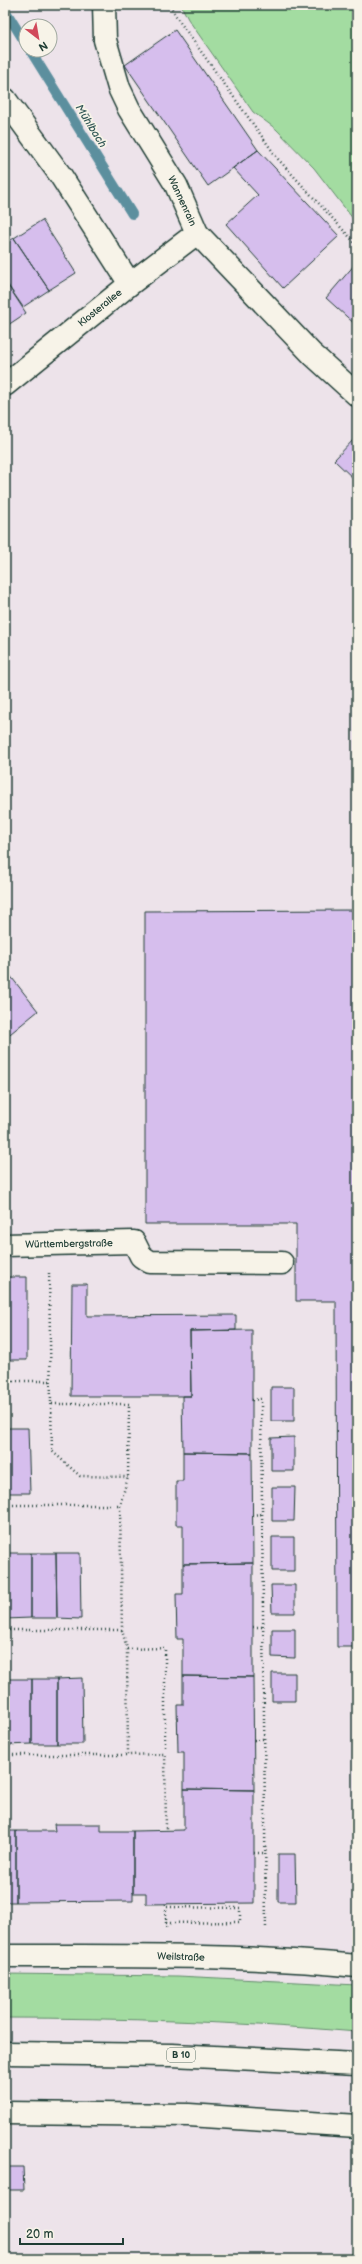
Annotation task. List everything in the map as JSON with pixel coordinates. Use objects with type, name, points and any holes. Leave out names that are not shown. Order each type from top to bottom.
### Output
[{"type":"main road","name":"Wannenrain","points":[[104,5],[106,40],[119,88],[129,108],[176,185],[197,233],[301,343],[357,395]]},
{"type":"main road","points":[[5,99],[61,176],[130,284]]},
{"type":"main road","name":"Klosterallee","points":[[5,385],[130,284],[197,233]]},
{"type":"main road","name":"Württembergstraße","points":[[5,1245],[134,1242],[141,1256],[150,1262],[282,1263]]},
{"type":"main road","name":"Weilstraße","points":[[5,1956],[166,1957],[265,1960],[357,1966]]},
{"type":"main road","name":"B 10","points":[[5,2053],[172,2055],[357,2064]]},
{"type":"main road","points":[[5,2113],[189,2116],[357,2126]]},
{"type":"path","points":[[170,5],[177,18],[274,154],[357,245]]},
{"type":"path","points":[[49,1244],[52,1451],[80,1476],[128,1477]]},
{"type":"path","points":[[5,1381],[51,1381]]},
{"type":"path","points":[[252,1400],[261,1399],[265,1960]]},
{"type":"path","points":[[51,1404],[129,1404],[128,1477],[120,1506],[122,1630],[127,1649],[128,1755]]},
{"type":"path","points":[[5,1505],[120,1506]]},
{"type":"path","points":[[252,1515],[262,1514]]},
{"type":"path","points":[[253,1628],[262,1628]]},
{"type":"path","points":[[5,1630],[122,1630]]},
{"type":"path","points":[[127,1649],[165,1648],[166,1830]]},
{"type":"path","points":[[254,1740],[263,1739]]},
{"type":"path","points":[[5,1755],[165,1754]]},
{"type":"path","points":[[254,1853],[265,1853]]},
{"type":"path","points":[[166,1923],[240,1922],[240,1908],[166,1906],[166,1923],[166,1957]]},
{"type":"green space","points":[[181,5],[357,5],[357,224],[314,168],[276,129],[253,112],[188,19]]},
{"type":"green space","points":[[5,1974],[178,1976],[357,1985],[357,2032],[181,2021],[5,2018]]},
{"type":"building","points":[[175,30],[258,150],[208,186],[125,65]]},
{"type":"building","points":[[258,150],[339,236],[283,288],[226,224],[258,195],[233,168]]},
{"type":"building","points":[[42,220],[76,273],[49,290],[14,238]]},
{"type":"building","points":[[14,238],[49,290],[23,307],[5,281],[5,244]]},
{"type":"building","points":[[356,263],[357,264],[357,326],[326,298]]},
{"type":"building","points":[[5,281],[26,313],[5,327]]},
{"type":"building","points":[[357,436],[357,480],[356,481],[334,460]]},
{"type":"building","points":[[357,910],[357,1647],[337,1647],[336,1301],[296,1301],[296,1224],[145,1224],[145,911]]},
{"type":"building","points":[[5,969],[38,1011],[5,1038]]},
{"type":"building","points":[[5,1277],[27,1277],[27,1360],[5,1360]]},
{"type":"building","points":[[72,1284],[87,1284],[87,1316],[236,1315],[236,1330],[190,1331],[191,1396],[71,1396]]},
{"type":"building","points":[[252,1330],[252,1453],[183,1452],[182,1396],[191,1396],[190,1331]]},
{"type":"building","points":[[271,1387],[294,1387],[294,1421],[271,1421]]},
{"type":"building","points":[[5,1428],[28,1428],[30,1493],[5,1493]]},
{"type":"building","points":[[294,1437],[294,1471],[271,1471],[271,1438]]},
{"type":"building","points":[[183,1452],[252,1453],[253,1563],[183,1564],[183,1525],[176,1525],[176,1481],[183,1481]]},
{"type":"building","points":[[272,1487],[295,1487],[294,1521],[272,1521]]},
{"type":"building","points":[[272,1537],[294,1537],[294,1571],[272,1571]]},
{"type":"building","points":[[5,1553],[31,1553],[31,1618],[5,1619]]},
{"type":"building","points":[[31,1553],[56,1553],[57,1618],[31,1618]]},
{"type":"building","points":[[56,1553],[80,1553],[81,1619],[57,1618]]},
{"type":"building","points":[[253,1563],[253,1677],[183,1676],[183,1639],[177,1639],[176,1594],[183,1594],[183,1564]]},
{"type":"building","points":[[271,1585],[295,1585],[295,1613],[272,1613]]},
{"type":"building","points":[[272,1629],[295,1629],[295,1658],[272,1657]]},
{"type":"building","points":[[272,1673],[295,1673],[295,1701],[272,1701]]},
{"type":"building","points":[[183,1676],[253,1677],[254,1790],[184,1789],[184,1752],[178,1752],[177,1705],[183,1705]]},
{"type":"building","points":[[82,1678],[83,1744],[57,1744],[57,1679]]},
{"type":"building","points":[[6,1679],[6,1745],[5,1745]]},
{"type":"building","points":[[6,1679],[32,1679],[32,1744],[6,1745]]},
{"type":"building","points":[[32,1679],[57,1679],[57,1744],[32,1744]]},
{"type":"building","points":[[184,1789],[254,1790],[254,1903],[146,1904],[146,1893],[133,1893],[133,1831],[184,1830]]},
{"type":"building","points":[[54,1824],[101,1824],[101,1831],[133,1831],[133,1901],[16,1902],[16,1831],[55,1831]]},
{"type":"building","points":[[5,1831],[16,1831],[16,1902],[5,1902]]},
{"type":"building","points":[[278,1854],[295,1854],[296,1902],[278,1902]]},
{"type":"building","points":[[5,2167],[23,2167],[24,2190],[5,2190]]},
{"type":"waterway","name":"Mühlbach","points":[[5,10],[18,31]]},
{"type":"waterway","name":"Mühlbach","points":[[35,58],[132,214]]}]
